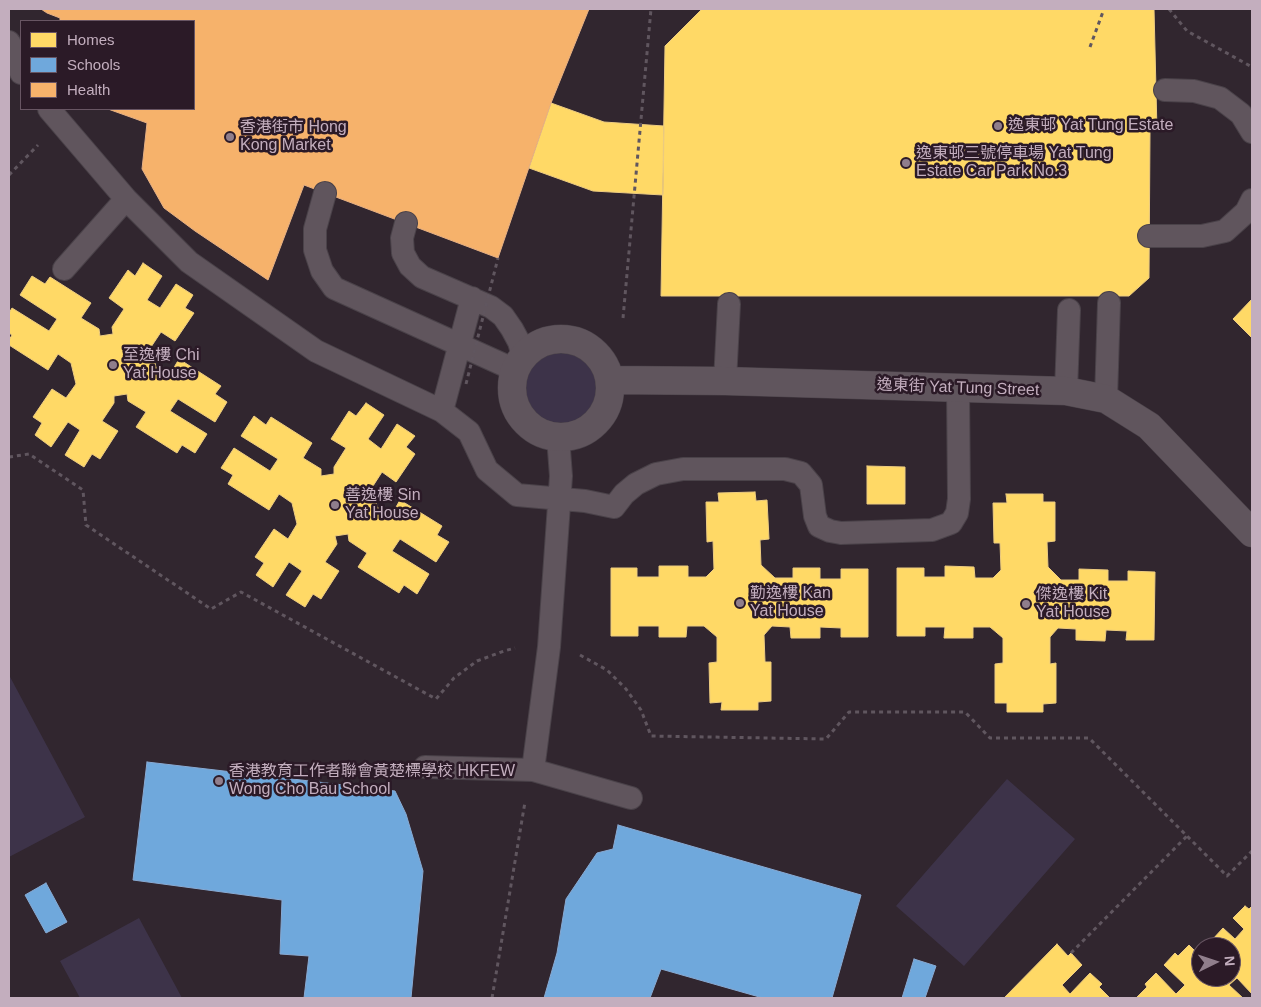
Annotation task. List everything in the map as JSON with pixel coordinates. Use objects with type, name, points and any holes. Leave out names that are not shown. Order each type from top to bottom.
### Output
[{"type":"street","points":[[550,339],[567,339],[582,342],[595,352],[605,364],[610,380],[610,395],[606,409],[598,421],[586,430],[573,436],[558,437],[543,434],[530,426],[520,414],[514,400],[512,385],[519,363],[535,346],[550,339]]},
{"type":"street","name":"逸東街 Yat Tung Street","points":[[610,380],[725,381],[1066,391],[1106,399],[1149,426],[1252,533]]},
{"type":"lane","points":[[9,42],[20,70]]},
{"type":"lane","points":[[1165,90],[1194,91],[1220,98],[1241,114],[1252,132]]},
{"type":"lane","points":[[50,110],[126,199],[189,262],[316,351],[442,411],[469,432],[487,470],[517,495],[585,501],[614,507],[624,494],[636,484],[656,474],[682,469],[785,469],[801,472],[810,485],[815,516],[819,526],[830,531],[841,533],[923,530],[942,527],[951,523],[957,513],[958,506],[958,388]]},
{"type":"lane","points":[[326,193],[315,230],[315,250],[322,271],[334,288],[454,343],[519,363],[519,342],[503,316],[491,307],[422,277],[410,266],[403,253],[402,238],[406,223]]},
{"type":"lane","points":[[64,269],[126,199]]},
{"type":"lane","points":[[1149,236],[1202,236],[1225,231],[1246,212],[1252,200]]},
{"type":"lane","points":[[442,411],[454,343],[472,298]]},
{"type":"lane","points":[[1106,399],[1109,303]]},
{"type":"lane","points":[[725,381],[729,304]]},
{"type":"lane","points":[[1066,391],[1069,310]]},
{"type":"lane","points":[[533,770],[550,647],[561,476],[558,437]]},
{"type":"lane","points":[[425,767],[533,770],[632,798]]},
{"type":"path","points":[[623,318],[651,9]]},
{"type":"path","points":[[1090,47],[1104,9]]},
{"type":"path","points":[[1169,9],[1187,30],[1252,68]]},
{"type":"path","points":[[466,384],[498,258]]},
{"type":"path","points":[[9,457],[29,454],[83,490],[86,525],[211,610],[241,592],[436,699]]},
{"type":"path","points":[[651,736],[826,739],[849,712],[965,712],[990,738],[1089,738],[1227,876],[1252,851]]},
{"type":"path","points":[[492,998],[526,796],[556,794],[561,779]]},
{"type":"path","points":[[1071,953],[1187,836]]},
{"type":"shaded area","points":[[561,349],[576,352],[589,361],[598,374],[601,389],[598,404],[589,417],[576,426],[561,429],[546,426],[533,417],[524,404],[521,389],[524,374],[533,361],[546,352]]},
{"type":"shaded area","points":[[9,675],[85,817],[9,857]]},
{"type":"shaded area","points":[[1007,779],[1075,839],[964,966],[896,906]]},
{"type":"shaded area","points":[[139,918],[182,998],[80,998],[60,961]]},
{"type":"building: Homes","name":"逸東邨三號停車場 Yat Tung Estate Car Park No.3","points":[[702,9],[1154,9],[1157,131],[1150,131],[1149,278],[1129,296],[661,296],[665,46]]},
{"type":"building: Homes","points":[[551,103],[604,122],[664,126],[663,195],[593,191],[529,168]]},
{"type":"building: Homes","name":"至逸樓 Chi Yat House","points":[[143,263],[162,276],[147,300],[160,308],[176,284],[193,295],[185,308],[194,313],[175,341],[161,332],[151,347],[156,367],[169,376],[179,359],[221,386],[215,394],[227,402],[215,422],[178,399],[170,411],[207,434],[195,453],[182,445],[177,453],[136,427],[146,412],[128,401],[127,394],[114,396],[114,403],[102,421],[118,431],[100,459],[92,454],[84,467],[65,455],[80,430],[68,422],[51,447],[35,435],[42,423],[33,417],[52,389],[66,398],[76,384],[71,363],[58,354],[48,370],[9,345],[12,335],[9,333],[9,313],[12,308],[49,331],[57,319],[20,295],[32,276],[45,284],[50,277],[91,303],[81,318],[99,329],[100,336],[113,334],[112,327],[124,309],[109,298],[128,270],[135,276]]},
{"type":"building: Homes","points":[[1252,299],[1252,338],[1233,319]]},
{"type":"building: Homes","name":"善逸樓 Sin Yat House","points":[[366,403],[384,415],[368,439],[381,449],[397,424],[415,436],[406,447],[415,454],[396,482],[382,472],[373,486],[377,507],[391,516],[400,500],[442,526],[437,535],[449,542],[436,562],[400,539],[392,551],[429,574],[417,594],[404,585],[399,593],[358,567],[367,553],[349,541],[348,534],[335,536],[337,544],[325,562],[339,571],[321,599],[313,594],[305,607],[286,595],[302,571],[289,562],[273,587],[256,575],[264,563],[255,557],[274,529],[288,539],[297,524],[292,503],[279,494],[269,510],[228,484],[233,475],[221,468],[234,448],[270,471],[278,459],[241,436],[254,416],[266,425],[271,417],[312,443],[303,458],[321,469],[321,476],[334,474],[334,467],[346,448],[331,439],[349,411],[356,416]]},
{"type":"building: Homes","points":[[867,466],[905,467],[905,504],[867,504]]},
{"type":"building: Homes","name":"勤逸樓 Kan Yat House","points":[[755,492],[756,501],[767,500],[769,539],[760,540],[761,565],[775,578],[793,578],[793,568],[820,568],[820,579],[841,579],[841,569],[868,569],[868,637],[841,637],[841,628],[820,627],[820,638],[791,638],[790,627],[772,626],[764,635],[765,662],[771,662],[771,701],[758,702],[758,710],[721,710],[722,702],[710,703],[709,663],[717,662],[717,637],[704,626],[687,626],[686,637],[659,637],[659,626],[638,626],[638,636],[611,636],[611,568],[637,568],[637,577],[659,577],[659,566],[688,566],[688,577],[706,577],[714,569],[713,541],[707,542],[706,502],[719,502],[718,493]]},
{"type":"building: Homes","name":"傑逸樓 Kit Yat House","points":[[1006,494],[1043,494],[1043,502],[1055,502],[1055,541],[1047,542],[1048,567],[1061,580],[1079,580],[1079,569],[1108,570],[1108,581],[1128,581],[1128,571],[1155,572],[1154,640],[1126,640],[1127,631],[1106,630],[1105,641],[1076,640],[1076,629],[1058,628],[1050,637],[1050,664],[1056,663],[1056,703],[1043,704],[1043,712],[1007,712],[1007,703],[995,703],[995,664],[1003,663],[1003,638],[990,627],[973,627],[973,638],[944,638],[945,627],[925,627],[925,636],[897,636],[897,568],[924,568],[924,577],[945,577],[945,566],[974,567],[975,578],[993,578],[1001,570],[1000,543],[994,543],[993,503],[1007,503]]},
{"type":"building: Homes","points":[[1245,906],[1249,909],[1252,906],[1252,994],[1241,982],[1241,937],[1237,937],[1244,929],[1233,918]]},
{"type":"building: Homes","points":[[1223,928],[1233,937],[1215,937]]},
{"type":"building: Homes","points":[[1057,944],[1068,956],[1071,953],[1082,965],[1062,985],[1070,994],[1090,973],[1102,984],[1099,987],[1110,998],[1004,998]]},
{"type":"building: Homes","points":[[1189,945],[1191,947],[1191,987],[1231,987],[1243,998],[1136,998],[1147,987],[1145,984],[1156,973],[1176,994],[1185,985],[1164,965],[1175,953],[1178,956]]},
{"type":"building: Schools","points":[[147,762],[395,791],[406,814],[423,871],[411,998],[304,998],[309,956],[280,954],[282,900],[133,880]]},
{"type":"building: Schools","points":[[618,825],[861,895],[832,998],[763,998],[661,969],[650,998],[544,998],[557,953],[566,899],[597,853],[613,849]]},
{"type":"building: Schools","points":[[46,883],[67,922],[46,933],[25,895]]},
{"type":"building: Schools","points":[[914,959],[936,966],[925,998],[902,998]]},
{"type":"building: Health","points":[[41,9],[589,9],[551,103],[498,258],[304,185],[268,280],[164,208],[142,169],[147,123],[111,110],[195,110],[195,20],[60,20],[60,18]]},
{"type":"place","name":"逸東邨 Yat Tung Estate","points":[[998,126]]},
{"type":"place","name":"香港街市 Hong Kong Market","points":[[230,137]]},
{"type":"place","name":"逸東邨三號停車場 Yat Tung Estate Car Park No.3","points":[[906,163]]},
{"type":"place","name":"至逸樓 Chi Yat House","points":[[113,365]]},
{"type":"place","name":"善逸樓 Sin Yat House","points":[[335,505]]},
{"type":"place","name":"勤逸樓 Kan Yat House","points":[[740,603]]},
{"type":"place","name":"傑逸樓 Kit Yat House","points":[[1026,604]]},
{"type":"place","name":"香港教育工作者聯會黃楚標學校 HKFEW Wong Cho Bau School","points":[[219,781]]}]
